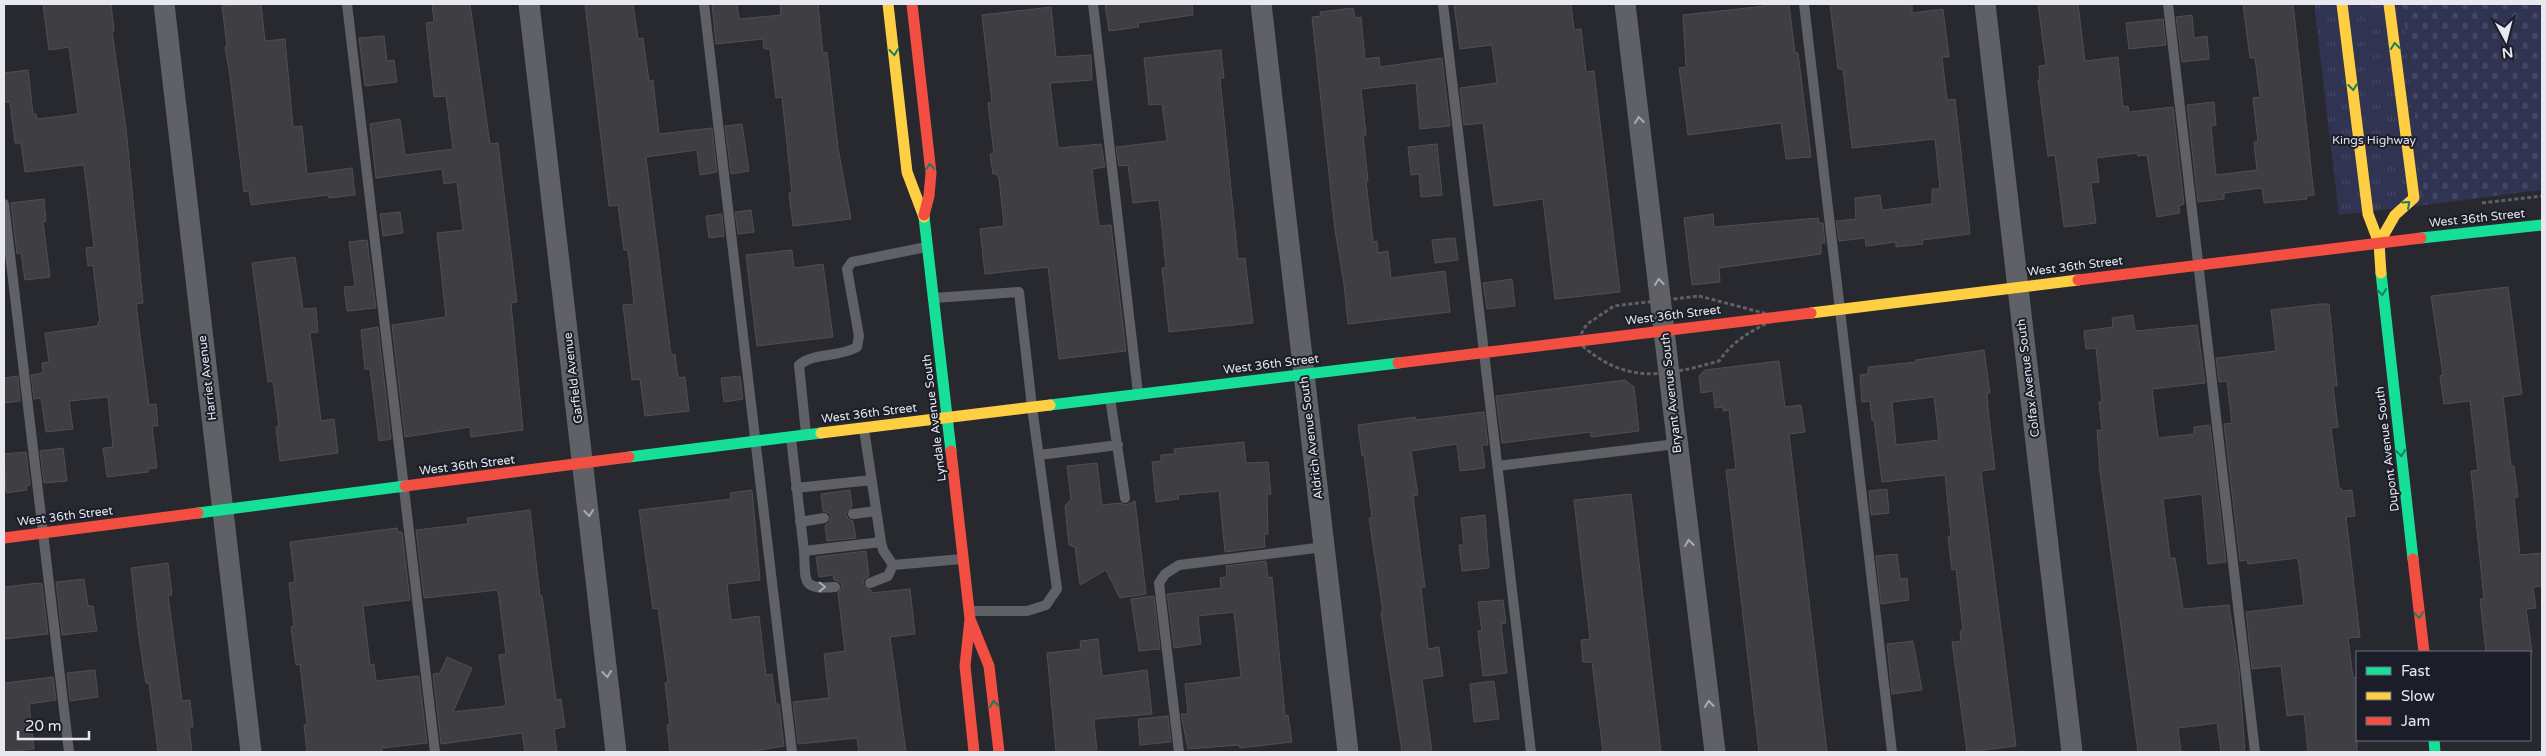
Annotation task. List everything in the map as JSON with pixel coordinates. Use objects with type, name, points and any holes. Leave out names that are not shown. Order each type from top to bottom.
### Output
[{"type":"street","name":"Harriet Avenue","points":[[164,4],[251,752]]},
{"type":"street","name":"Garfield Avenue","points":[[529,4],[616,752]]},
{"type":"street","name":"Lyndale Avenue South","points":[[888,4],[907,172],[912,190],[924,215],[964,558],[970,615],[965,672],[974,752]]},
{"type":"street","name":"Lyndale Avenue South","points":[[912,4],[930,173],[929,196],[924,215]]},
{"type":"street","name":"Aldrich Avenue South","points":[[1261,4],[1348,752]]},
{"type":"street","name":"Bryant Avenue South","points":[[1625,4],[1676,444],[1715,752]]},
{"type":"street","name":"Colfax Avenue South","points":[[1985,4],[2072,752]]},
{"type":"street","points":[[2342,4],[2368,214],[2379,243]]},
{"type":"street","points":[[2379,243],[2395,215],[2414,198],[2389,4]]},
{"type":"street","name":"West 36th Street","points":[[4,538],[1032,406],[1138,395],[2379,243],[2542,225]]},
{"type":"street","name":"Dupont Avenue South","points":[[2379,243],[2381,277],[2424,651]]},
{"type":"street","name":"Lyndale Avenue South","points":[[970,615],[989,666],[1000,752]]},
{"type":"lane","points":[[347,4],[435,752]]},
{"type":"lane","points":[[704,4],[792,752]]},
{"type":"lane","points":[[1093,4],[1138,395]]},
{"type":"lane","points":[[1443,4],[1531,752]]},
{"type":"lane","points":[[1804,4],[1892,752]]},
{"type":"lane","points":[[2168,4],[2255,752]]},
{"type":"lane","points":[[4,204],[69,752]]},
{"type":"lane","points":[[806,435],[799,365],[806,359],[845,354],[856,347],[859,336],[847,269],[852,262],[927,246]]},
{"type":"lane","points":[[933,298],[1019,292],[1032,406],[1057,589],[1046,605],[1027,612],[970,615]]},
{"type":"lane","points":[[1109,397],[1126,498]]},
{"type":"lane","points":[[864,428],[881,542],[883,550],[893,565]]},
{"type":"lane","points":[[791,437],[806,580],[809,585],[816,588],[835,587]]},
{"type":"lane","points":[[1498,466],[1676,444]]},
{"type":"lane","points":[[1039,455],[1118,445]]},
{"type":"lane","points":[[796,488],[872,480]]},
{"type":"lane","points":[[853,514],[876,511]]},
{"type":"lane","points":[[800,522],[824,518]]},
{"type":"lane","points":[[804,551],[881,542]]},
{"type":"lane","points":[[1179,752],[1159,583],[1165,574],[1179,565],[1324,547]]},
{"type":"lane","points":[[893,565],[964,558]]},
{"type":"lane","points":[[870,583],[888,576],[893,565]]},
{"type":"path","points":[[2475,204],[2542,196]]},
{"type":"green space","name":"Kings Highway","points":[[2314,4],[2402,4],[2425,205],[2339,215]]},
{"type":"green space","points":[[2402,4],[2542,4],[2542,190],[2425,205]]},
{"type":"building","points":[[43,4],[111,4],[114,31],[112,32],[126,128],[143,303],[136,304],[149,405],[156,404],[158,426],[152,426],[157,468],[148,469],[148,472],[107,477],[103,448],[113,447],[108,397],[69,401],[73,429],[46,432],[41,398],[34,399],[31,375],[43,373],[42,363],[49,362],[45,333],[98,326],[98,322],[100,322],[93,265],[88,266],[86,248],[94,247],[84,165],[25,172],[21,143],[15,143],[10,102],[4,102],[4,73],[28,70],[33,114],[36,114],[37,119],[78,114],[69,47],[49,50]]},
{"type":"building","points":[[261,4],[265,41],[285,39],[293,127],[302,126],[307,174],[352,168],[355,195],[329,198],[328,195],[251,205],[249,191],[244,192],[225,47],[227,46],[222,6]]},
{"type":"building","points":[[432,4],[470,4],[490,144],[498,143],[517,302],[511,303],[523,430],[471,437],[470,427],[405,437],[392,325],[446,317],[437,233],[463,230],[457,182],[444,184],[442,169],[376,178],[370,124],[400,119],[405,155],[453,149],[446,96],[434,97],[426,23],[434,22]]},
{"type":"building","points":[[585,4],[633,4],[638,39],[643,38],[649,81],[653,80],[659,134],[712,128],[717,172],[700,175],[697,150],[646,157],[671,355],[675,354],[678,378],[685,377],[689,411],[645,416],[640,379],[632,380],[623,305],[634,304],[628,250],[624,250],[618,205],[609,206]]},
{"type":"building","points":[[712,4],[737,4],[739,19],[781,15],[780,4],[818,4],[823,53],[827,52],[838,148],[851,219],[793,226],[789,193],[792,193],[782,97],[776,98],[770,49],[764,49],[763,39],[716,44]]},
{"type":"building","points":[[1105,4],[1192,4],[1193,15],[1138,23],[1139,27],[1109,31]]},
{"type":"building","points":[[1454,4],[1571,4],[1574,30],[1581,29],[1586,72],[1594,71],[1620,292],[1555,299],[1543,199],[1494,206],[1483,123],[1464,125],[1460,88],[1497,83],[1492,45],[1460,49]]},
{"type":"building","points":[[1764,4],[1789,4],[1795,53],[1798,53],[1811,157],[1786,159],[1781,123],[1688,135],[1679,68],[1686,67],[1683,15],[1765,6]]},
{"type":"building","points":[[1830,4],[1912,4],[1912,13],[1943,9],[1949,57],[1942,57],[1947,100],[1955,99],[1970,234],[1922,240],[1923,244],[1896,247],[1896,242],[1866,246],[1865,238],[1839,241],[1836,221],[1856,219],[1855,198],[1880,195],[1882,210],[1932,204],[1932,189],[1940,189],[1935,139],[1852,148],[1843,69],[1838,69]]},
{"type":"building","points":[[2038,4],[2078,4],[2085,61],[2118,57],[2123,107],[2128,106],[2129,112],[2173,107],[2184,204],[2179,206],[2180,213],[2157,217],[2147,155],[2138,156],[2137,153],[2096,158],[2099,182],[2091,183],[2096,223],[2064,227],[2055,155],[2048,156],[2038,80],[2040,80],[2039,66],[2046,65]]},
{"type":"building","points":[[2243,4],[2293,4],[2314,195],[2306,196],[2307,199],[2264,203],[2262,188],[2224,193],[2224,199],[2198,202],[2187,105],[2214,102],[2216,125],[2211,126],[2216,175],[2257,170],[2254,142],[2258,142],[2253,98],[2260,97],[2255,58],[2250,58]]},
{"type":"building","points":[[1051,7],[1056,57],[1091,55],[1092,80],[1050,83],[1058,148],[1101,144],[1105,167],[1092,169],[1099,226],[1111,225],[1126,351],[1059,359],[1048,267],[985,274],[980,229],[1004,226],[999,178],[996,174],[993,174],[990,154],[994,154],[988,103],[992,102],[982,15]]},
{"type":"building","points":[[1353,8],[1355,18],[1361,17],[1365,59],[1379,57],[1380,67],[1442,58],[1450,126],[1420,129],[1416,83],[1361,89],[1366,135],[1363,135],[1368,181],[1366,181],[1373,242],[1377,241],[1378,253],[1388,251],[1391,278],[1445,271],[1450,312],[1348,324],[1344,284],[1335,230],[1312,17],[1321,16],[1320,12]]},
{"type":"building","points":[[2192,15],[2194,38],[2207,36],[2209,59],[2182,62],[2176,17]]},
{"type":"building","points":[[2163,19],[2166,45],[2129,49],[2126,23]]},
{"type":"building","points":[[384,36],[387,61],[394,60],[397,82],[365,86],[359,38]]},
{"type":"building","points":[[1221,50],[1224,78],[1220,78],[1238,259],[1245,258],[1253,323],[1169,332],[1162,268],[1166,268],[1159,200],[1133,203],[1128,165],[1119,166],[1116,147],[1167,141],[1162,104],[1149,105],[1144,58]]},
{"type":"building","points":[[742,124],[749,171],[731,174],[725,126]]},
{"type":"building","points":[[1437,144],[1442,195],[1421,197],[1419,174],[1411,175],[1408,147]]},
{"type":"building","points":[[44,199],[46,221],[43,222],[50,277],[25,280],[21,253],[17,254],[11,203]]},
{"type":"building","points":[[751,210],[754,232],[738,234],[735,212]]},
{"type":"building","points":[[400,212],[403,233],[383,236],[380,214]]},
{"type":"building","points":[[722,214],[724,236],[709,238],[706,216]]},
{"type":"building","points":[[1713,214],[1714,227],[1818,218],[1819,223],[1823,223],[1825,243],[1821,243],[1821,254],[1719,268],[1720,282],[1692,285],[1684,218]]},
{"type":"building","points":[[1455,238],[1458,260],[1435,263],[1432,240]]},
{"type":"building","points":[[367,240],[376,308],[347,311],[344,287],[355,286],[349,242]]},
{"type":"building","points":[[792,250],[794,268],[823,264],[833,337],[757,346],[746,255]]},
{"type":"building","points":[[295,257],[303,309],[316,308],[318,332],[310,333],[321,421],[334,419],[338,453],[280,461],[276,427],[279,426],[273,381],[268,382],[252,263]]},
{"type":"building","points":[[1512,279],[1515,306],[1487,309],[1483,283]]},
{"type":"building","points":[[2508,287],[2522,394],[2503,397],[2511,466],[2514,466],[2518,497],[2514,498],[2520,555],[2542,553],[2542,586],[2533,587],[2536,608],[2526,609],[2532,652],[2486,651],[2480,599],[2484,599],[2471,471],[2478,470],[2470,401],[2444,404],[2440,376],[2443,375],[2431,296]]},
{"type":"building","points":[[2329,304],[2337,386],[2333,386],[2338,427],[2331,428],[2339,488],[2342,491],[2352,490],[2355,516],[2346,517],[2360,637],[2348,638],[2353,678],[2356,677],[2357,752],[2308,752],[2304,714],[2287,716],[2281,666],[2252,669],[2246,612],[2304,605],[2298,558],[2248,564],[2247,560],[2240,561],[2224,424],[2232,423],[2227,381],[2219,382],[2216,358],[2276,351],[2271,310]]},
{"type":"building","points":[[2133,315],[2135,331],[2197,325],[2205,383],[2152,389],[2158,438],[2194,434],[2194,427],[2210,425],[2226,562],[2208,564],[2202,494],[2163,499],[2170,558],[2175,558],[2183,609],[2229,605],[2239,671],[2245,752],[2221,752],[2217,723],[2178,728],[2181,752],[2138,752],[2100,472],[2097,430],[2102,430],[2099,402],[2102,401],[2096,348],[2086,349],[2084,331],[2113,327],[2112,318]]},
{"type":"building","points":[[378,327],[391,439],[379,441],[370,369],[365,369],[361,330]]},
{"type":"building","points":[[1984,350],[1990,393],[1987,393],[1988,409],[1995,469],[1981,471],[2016,746],[1967,752],[1952,642],[1961,641],[1960,631],[1963,630],[1956,569],[1952,570],[1948,537],[1951,536],[1945,475],[1882,482],[1874,420],[1872,420],[1870,401],[1862,402],[1860,375],[1868,374],[1868,367],[1916,362],[1916,360]],"holes":[[[1934,397],[1939,440],[1896,445],[1892,402]]]},
{"type":"building","points":[[1779,361],[1785,407],[1801,405],[1805,432],[1789,434],[1827,752],[1759,752],[1726,470],[1736,469],[1729,410],[1723,411],[1723,407],[1715,408],[1713,391],[1701,393],[1699,376],[1705,370]]},
{"type":"building","points":[[18,376],[20,401],[4,403],[4,378]]},
{"type":"building","points":[[740,376],[743,399],[724,402],[721,378]]},
{"type":"building","points":[[1625,380],[1634,387],[1639,431],[1591,437],[1591,432],[1502,443],[1496,396]]},
{"type":"building","points":[[1484,412],[1488,445],[1482,445],[1485,468],[1460,471],[1457,444],[1411,451],[1418,495],[1413,496],[1425,587],[1421,587],[1428,649],[1439,647],[1443,676],[1422,679],[1432,752],[1402,752],[1381,612],[1383,612],[1369,518],[1372,518],[1358,425],[1415,417],[1416,420]]},
{"type":"building","points":[[1244,442],[1246,463],[1268,462],[1271,494],[1267,495],[1268,534],[1264,534],[1265,547],[1225,552],[1219,491],[1178,495],[1179,499],[1156,502],[1152,462],[1161,461],[1161,455],[1175,454],[1174,449]]},
{"type":"building","points":[[63,448],[67,481],[44,483],[40,451]]},
{"type":"building","points":[[26,452],[30,485],[26,486],[27,490],[6,493],[4,454]]},
{"type":"building","points":[[1097,463],[1102,505],[1120,503],[1126,505],[1135,501],[1146,594],[1120,598],[1106,570],[1080,585],[1075,547],[1069,545],[1065,506],[1071,499],[1067,466]]},
{"type":"building","points":[[1887,489],[1889,513],[1871,515],[1869,491]]},
{"type":"building","points":[[752,490],[760,580],[727,584],[731,620],[759,616],[766,675],[772,674],[776,704],[779,704],[784,746],[748,752],[670,752],[667,725],[670,725],[665,683],[668,682],[658,608],[653,609],[639,510],[731,499],[730,493]]},
{"type":"building","points":[[850,490],[852,507],[846,514],[848,519],[853,521],[856,538],[827,541],[825,525],[829,523],[831,517],[829,513],[823,511],[821,494]]},
{"type":"building","points":[[1631,494],[1661,752],[1603,752],[1592,662],[1583,662],[1581,640],[1590,639],[1574,500]]},
{"type":"building","points":[[530,510],[540,596],[542,596],[556,700],[561,699],[565,727],[554,729],[557,752],[525,752],[522,733],[441,744],[433,674],[440,673],[447,657],[472,668],[453,712],[506,706],[499,655],[506,654],[498,590],[424,598],[416,530],[468,524],[467,518]]},
{"type":"building","points":[[1485,515],[1489,568],[1462,571],[1459,545],[1464,545],[1461,518]]},
{"type":"building","points":[[397,528],[398,532],[402,532],[410,600],[363,606],[370,665],[374,664],[376,681],[419,676],[427,743],[382,748],[382,752],[307,752],[304,725],[307,725],[300,664],[296,665],[291,627],[294,626],[289,583],[295,582],[290,542]]},
{"type":"building","points":[[866,551],[869,576],[864,579],[863,585],[871,590],[871,593],[910,589],[915,634],[890,637],[906,752],[859,752],[857,738],[798,744],[793,702],[829,698],[824,654],[845,651],[838,593],[842,586],[839,581],[834,580],[833,575],[819,577],[816,557]]},
{"type":"building","points":[[1897,554],[1900,579],[1907,578],[1909,600],[1881,604],[1876,556]]},
{"type":"building","points":[[1266,561],[1268,578],[1272,577],[1285,716],[1288,715],[1292,742],[1240,748],[1239,745],[1188,749],[1181,714],[1188,714],[1185,684],[1241,677],[1234,612],[1198,616],[1201,644],[1174,648],[1167,594],[1221,588],[1220,578],[1227,577],[1226,566]]},
{"type":"building","points":[[168,563],[172,595],[168,595],[182,701],[190,700],[193,727],[189,727],[192,752],[158,752],[149,683],[146,683],[139,638],[131,568]]},
{"type":"building","points":[[84,579],[88,606],[93,606],[97,631],[62,635],[56,582]]},
{"type":"building","points":[[42,584],[48,634],[4,639],[4,587]]},
{"type":"building","points":[[1154,596],[1160,649],[1139,651],[1131,599]]},
{"type":"building","points":[[1503,600],[1506,623],[1501,624],[1507,673],[1483,676],[1478,631],[1482,631],[1478,602]]},
{"type":"building","points":[[1098,639],[1102,676],[1147,670],[1152,714],[1096,719],[1094,720],[1097,752],[1056,752],[1047,653],[1081,649],[1080,641]]},
{"type":"building","points":[[1913,641],[1922,690],[1892,694],[1887,644]]},
{"type":"building","points":[[95,670],[98,697],[70,701],[67,673]]},
{"type":"building","points":[[53,677],[56,700],[29,704],[34,749],[4,752],[4,683]]},
{"type":"building","points":[[1494,681],[1499,719],[1474,722],[1470,684]]},
{"type":"building","points":[[1168,716],[1171,742],[1140,745],[1138,719]]},
{"type":"traffic: fast","points":[[924,217],[951,451]]},
{"type":"traffic: fast","points":[[2421,238],[2542,225]]},
{"type":"traffic: fast","points":[[2381,273],[2413,559]]},
{"type":"traffic: fast","points":[[1050,405],[1398,363]]},
{"type":"traffic: fast","points":[[629,457],[821,433]]},
{"type":"traffic: fast","points":[[198,513],[405,486]]},
{"type":"traffic: fast","points":[[2434,741],[2435,752]]},
{"type":"traffic: slow","points":[[888,4],[907,172],[924,217]]},
{"type":"traffic: slow","points":[[2342,4],[2368,214],[2379,243],[2381,273]]},
{"type":"traffic: slow","points":[[2379,243],[2395,215],[2414,198],[2389,4]]},
{"type":"traffic: slow","points":[[1811,313],[2078,280]]},
{"type":"traffic: slow","points":[[821,433],[1050,405]]},
{"type":"traffic: jam","points":[[912,4],[931,173],[929,196],[924,215]]},
{"type":"traffic: jam","points":[[2078,280],[2421,238]]},
{"type":"traffic: jam","points":[[1398,363],[1811,313]]},
{"type":"traffic: jam","points":[[951,451],[970,619],[965,666],[974,752]]},
{"type":"traffic: jam","points":[[405,486],[629,457]]},
{"type":"traffic: jam","points":[[4,538],[198,513]]},
{"type":"traffic: jam","points":[[2413,559],[2424,651]]},
{"type":"traffic: jam","points":[[970,619],[989,666],[999,752]]}]
